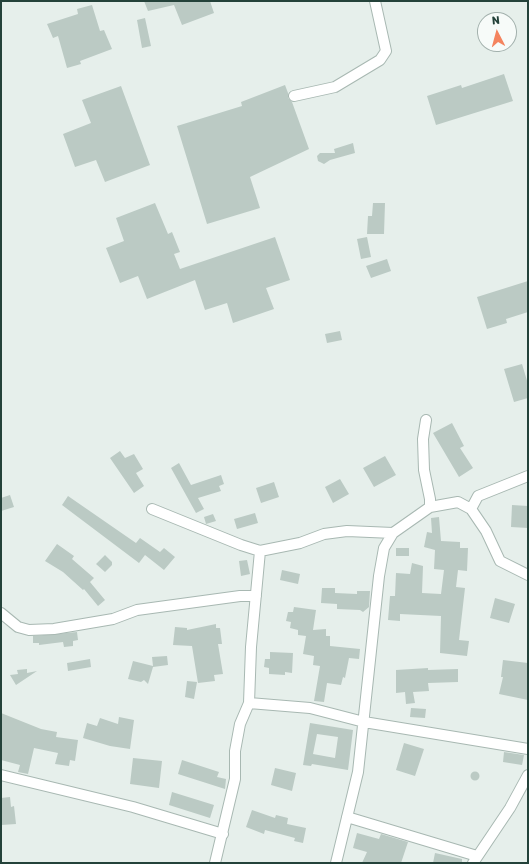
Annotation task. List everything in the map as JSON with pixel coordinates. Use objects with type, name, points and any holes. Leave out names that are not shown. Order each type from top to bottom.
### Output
[{"type":"street","points":[[294,96],[335,87],[380,60],[386,51],[375,1]]},
{"type":"street","points":[[426,420],[423,439],[424,470],[430,507]]},
{"type":"street","points":[[471,509],[478,496],[528,476]]},
{"type":"street","points":[[336,863],[358,772],[379,576],[384,548],[393,533],[430,507],[458,502],[471,509],[486,531],[500,561],[528,575]]},
{"type":"street","points":[[152,509],[242,546],[260,551],[300,543],[324,534],[347,531],[393,533]]},
{"type":"street","points":[[215,863],[235,779],[235,751],[240,724],[249,703],[260,551]]},
{"type":"street","points":[[1,613],[18,627],[29,630],[54,629],[113,619],[137,610],[240,596],[256,596]]},
{"type":"street","points":[[249,703],[310,708],[364,722],[528,749]]},
{"type":"street","points":[[347,817],[475,859],[510,808],[528,775]]},
{"type":"street","points":[[1,776],[133,807],[222,834]]},
{"type":"building","points":[[144,1],[210,1],[214,13],[182,25],[174,5],[148,11]]},
{"type":"building","points":[[92,5],[100,31],[104,30],[112,49],[80,61],[81,64],[67,68],[58,36],[53,38],[47,24],[78,14],[77,9]]},
{"type":"building","points":[[145,18],[151,46],[142,48],[137,20]]},
{"type":"building","points":[[504,74],[513,101],[436,125],[427,96],[461,85],[462,88]]},
{"type":"building","points":[[285,85],[288,98],[292,102],[309,149],[250,177],[260,208],[207,224],[177,126],[242,106],[241,102]]},
{"type":"building","points":[[121,86],[150,165],[105,182],[96,160],[75,167],[63,134],[91,123],[82,100]]},
{"type":"building","points":[[353,143],[355,153],[330,160],[324,164],[318,161],[317,156],[320,153],[335,153],[334,149]]},
{"type":"building","points":[[155,203],[168,234],[172,232],[180,252],[174,254],[180,269],[275,237],[290,280],[266,288],[274,309],[233,323],[227,303],[205,310],[195,280],[147,299],[138,276],[120,283],[106,248],[124,241],[116,218]]},
{"type":"building","points":[[373,203],[385,203],[384,234],[367,234],[368,216],[372,216]]},
{"type":"building","points":[[367,237],[371,257],[361,259],[357,239]]},
{"type":"building","points":[[387,259],[391,271],[371,278],[366,266]]},
{"type":"building","points":[[528,281],[528,312],[506,319],[507,323],[487,329],[477,297]]},
{"type":"building","points":[[340,331],[342,340],[327,343],[325,334]]},
{"type":"building","points":[[522,364],[528,384],[528,398],[514,402],[504,369]]},
{"type":"building","points":[[452,423],[464,446],[460,448],[473,468],[459,477],[433,433]]},
{"type":"building","points":[[120,451],[125,458],[134,454],[143,469],[136,473],[144,486],[134,493],[110,458]]},
{"type":"building","points":[[385,456],[396,475],[374,487],[363,468]]},
{"type":"building","points":[[179,463],[191,485],[221,475],[224,484],[219,486],[221,491],[198,498],[204,509],[196,513],[171,468]]},
{"type":"building","points":[[340,479],[349,494],[333,503],[325,487]]},
{"type":"building","points":[[274,482],[279,497],[261,503],[256,488]]},
{"type":"building","points":[[10,495],[14,507],[1,511],[1,498]]},
{"type":"building","points":[[68,496],[136,543],[140,538],[160,552],[164,548],[175,557],[164,570],[145,555],[139,563],[62,505]]},
{"type":"building","points":[[512,505],[528,506],[528,528],[511,527]]},
{"type":"building","points":[[255,513],[258,523],[237,529],[234,519]]},
{"type":"building","points":[[213,514],[216,521],[206,524],[204,517]]},
{"type":"building","points":[[439,517],[441,541],[460,542],[460,548],[468,548],[467,571],[458,570],[456,587],[465,588],[459,640],[469,641],[467,656],[440,653],[441,616],[400,614],[400,621],[388,620],[390,596],[395,596],[396,573],[410,574],[412,563],[423,566],[422,593],[441,594],[444,570],[434,569],[435,550],[424,547],[427,532],[432,533],[431,518]]},
{"type":"building","points":[[57,544],[74,556],[72,559],[94,578],[90,582],[105,600],[98,606],[84,589],[83,590],[63,572],[45,561]]},
{"type":"building","points":[[396,548],[409,548],[409,556],[396,556]]},
{"type":"building","points":[[105,555],[112,562],[112,565],[105,572],[96,564]]},
{"type":"building","points":[[247,560],[250,574],[241,576],[239,561]]},
{"type":"building","points":[[282,570],[300,574],[298,584],[280,580]]},
{"type":"building","points":[[322,588],[335,588],[335,593],[357,594],[357,591],[370,591],[369,607],[363,612],[360,610],[337,609],[337,604],[321,603]]},
{"type":"building","points":[[495,598],[515,604],[509,623],[490,618]]},
{"type":"building","points":[[294,607],[316,610],[313,630],[326,629],[326,636],[330,636],[330,646],[360,649],[359,659],[349,658],[345,678],[343,677],[341,685],[327,683],[324,702],[314,701],[320,666],[313,665],[314,656],[303,654],[306,636],[298,635],[298,630],[290,628],[291,622],[286,621],[288,612],[293,612]]},
{"type":"building","points":[[216,624],[216,628],[220,628],[222,644],[218,644],[223,674],[214,675],[215,681],[198,683],[192,646],[173,645],[175,627],[187,628],[187,630]]},
{"type":"building","points":[[77,632],[78,640],[73,641],[73,646],[64,647],[63,642],[39,645],[39,643],[33,643],[33,636]]},
{"type":"building","points":[[270,652],[293,653],[292,673],[285,672],[285,675],[269,674],[269,668],[264,667],[265,659],[270,659]]},
{"type":"building","points":[[167,656],[168,665],[153,667],[148,684],[144,680],[141,682],[128,679],[133,661],[153,666],[152,657]]},
{"type":"building","points":[[90,659],[91,667],[68,671],[67,663]]},
{"type":"building","points":[[503,660],[528,663],[528,700],[499,694],[503,677],[501,677]]},
{"type":"building","points":[[428,668],[428,670],[458,669],[458,682],[428,683],[429,691],[413,692],[415,703],[406,704],[405,692],[396,693],[396,670]]},
{"type":"building","points":[[27,669],[27,673],[37,671],[16,685],[10,675],[18,674],[17,670]]},
{"type":"building","points":[[187,681],[197,682],[194,699],[185,697]]},
{"type":"building","points":[[411,708],[426,709],[425,718],[410,717]]},
{"type":"building","points":[[1,713],[41,729],[57,732],[56,737],[78,740],[75,761],[70,760],[69,766],[55,764],[58,753],[34,748],[28,774],[18,772],[20,765],[1,760]]},
{"type":"building","points":[[119,717],[134,720],[130,749],[110,746],[83,738],[87,723],[97,726],[100,718],[118,724]]},
{"type":"building","points":[[310,723],[353,730],[348,770],[312,764],[311,766],[303,765]],"holes":[[[317,734],[338,737],[335,758],[313,754]]]},
{"type":"building","points":[[404,743],[424,749],[415,776],[396,770]]},
{"type":"building","points":[[504,752],[524,755],[522,765],[503,762]]},
{"type":"building","points":[[133,758],[162,761],[159,788],[130,784]]},
{"type":"building","points":[[182,760],[219,772],[217,777],[226,779],[225,789],[178,774]]},
{"type":"building","points":[[275,768],[296,773],[292,791],[271,785]]},
{"type":"building","points":[[473,772],[477,772],[479,776],[477,780],[473,780],[471,778],[471,774]]},
{"type":"building","points":[[172,792],[214,805],[210,818],[169,805]]},
{"type":"building","points":[[10,797],[11,807],[14,806],[16,824],[1,825],[1,798]]},
{"type":"building","points":[[252,810],[275,818],[276,815],[288,818],[287,824],[306,828],[303,843],[294,841],[295,838],[265,830],[264,834],[246,827]]},
{"type":"building","points":[[357,833],[379,839],[381,834],[408,842],[401,863],[362,863],[367,852],[353,848]]},
{"type":"building","points":[[435,853],[462,859],[462,863],[433,863]]}]
